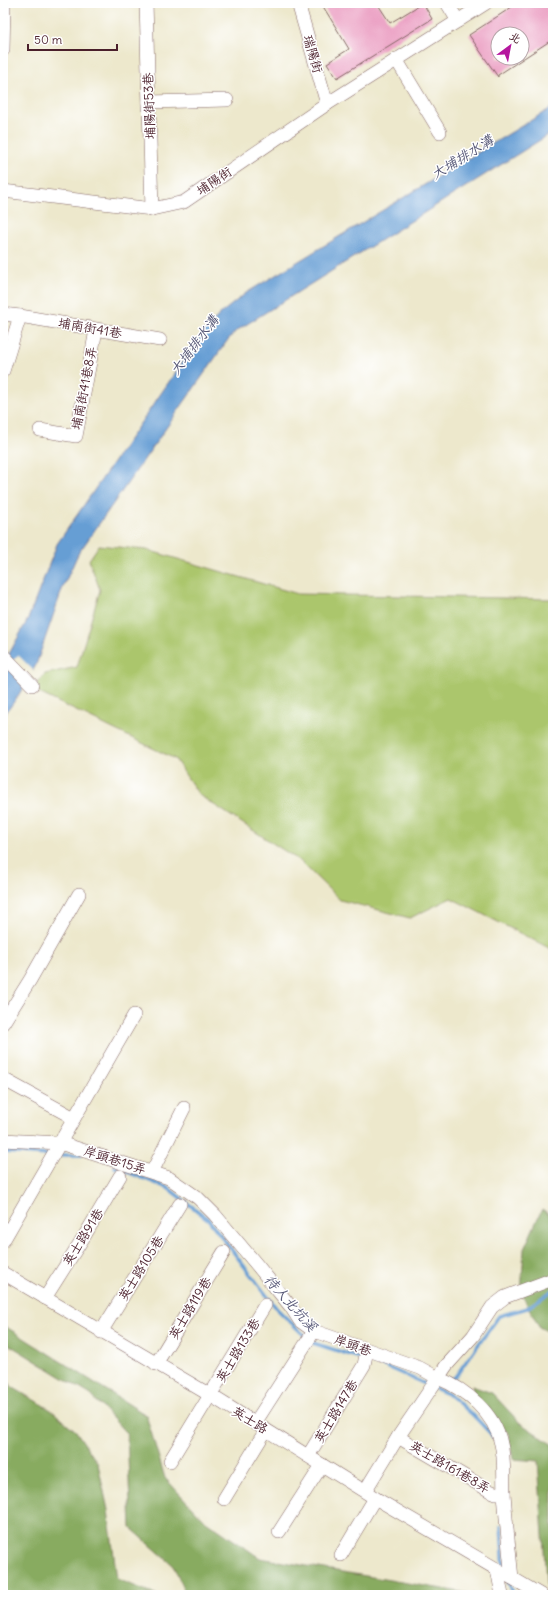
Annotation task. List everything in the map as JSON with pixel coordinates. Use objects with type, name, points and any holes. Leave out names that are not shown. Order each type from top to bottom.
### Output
[{"type":"street","points":[[3,50],[4,3]]},
{"type":"street","name":"埔陽街53巷","points":[[146,3],[152,209]]},
{"type":"street","name":"瑞陽街","points":[[298,3],[327,104]]},
{"type":"street","points":[[447,3],[458,21]]},
{"type":"street","name":"埔陽街","points":[[3,191],[152,209],[184,202],[327,104],[486,3]]},
{"type":"street","points":[[396,59],[440,132]]},
{"type":"street","points":[[149,102],[227,100]]},
{"type":"street","name":"埔南街41巷","points":[[3,314],[160,340]]},
{"type":"street","points":[[3,371],[20,316]]},
{"type":"street","name":"埔南街41巷8弄","points":[[40,430],[76,436],[96,330]]},
{"type":"street","points":[[3,655],[32,685]]},
{"type":"street","points":[[3,1022],[30,980],[79,894]]},
{"type":"street","points":[[3,1241],[134,1015]]},
{"type":"street","points":[[3,1079],[74,1118]]},
{"type":"street","name":"岸頭巷15弄","points":[[3,1140],[60,1143],[152,1172],[184,1108]]},
{"type":"street","name":"岸頭巷","points":[[152,1172],[169,1178],[198,1198],[257,1265],[291,1307],[300,1321],[314,1331],[420,1368],[438,1378],[454,1384],[484,1410],[496,1427],[502,1444],[499,1493],[512,1578]]},
{"type":"street","name":"英士路91巷","points":[[45,1298],[120,1176]]},
{"type":"street","name":"英士路105巷","points":[[101,1332],[180,1204]]},
{"type":"street","name":"英士路119巷","points":[[156,1364],[224,1252]]},
{"type":"street","name":"英士路","points":[[3,1273],[210,1395],[370,1495],[497,1569]]},
{"type":"street","points":[[341,1555],[398,1437],[446,1366],[473,1336],[492,1308],[505,1298],[553,1279]]},
{"type":"street","name":"英士路133巷","points":[[170,1461],[265,1305]]},
{"type":"street","points":[[255,1423],[314,1331]]},
{"type":"street","name":"英士路147巷","points":[[308,1456],[364,1365],[367,1350]]},
{"type":"street","points":[[224,1499],[266,1430]]},
{"type":"street","name":"英士路161巷8弄","points":[[398,1437],[499,1493]]},
{"type":"street","points":[[279,1532],[322,1465]]},
{"type":"street","points":[[497,1569],[541,1595]]},
{"type":"street","points":[[497,1569],[502,1595]]},
{"type":"green space","points":[[99,545],[147,550],[298,594],[553,599],[553,950],[451,898],[410,918],[340,900],[300,861],[199,795],[175,759],[33,690],[45,674],[77,667],[100,590],[89,560]]},
{"type":"green space","points":[[542,1209],[553,1217],[553,1334],[539,1327],[521,1293],[524,1249]]},
{"type":"green space","points":[[3,1325],[146,1415],[165,1478],[203,1519],[260,1558],[478,1595],[186,1595],[173,1565],[131,1528],[127,1434],[91,1395],[3,1341]]},
{"type":"green space","points":[[3,1373],[12,1387],[51,1410],[76,1431],[98,1464],[108,1510],[117,1579],[157,1595],[3,1595]]},
{"type":"green space","points":[[472,1386],[492,1393],[520,1423],[553,1445],[553,1595],[547,1595],[538,1461],[513,1459],[508,1433],[475,1402]]},
{"type":"water","points":[[553,107],[553,132],[236,331],[227,341],[78,554],[63,587],[36,665],[18,696],[3,717],[3,665],[28,619],[57,544],[204,331],[220,314],[246,293]]},
{"type":"pier","points":[[18,655],[34,671],[29,680],[11,662]]},
{"type":"building","points":[[321,3],[377,3],[390,23],[423,3],[432,19],[337,78],[327,63],[349,49]]},
{"type":"building","points":[[518,3],[553,3],[553,39],[530,54],[530,26],[490,26],[490,65],[469,35]]},
{"type":"building","points":[[490,66],[512,66],[498,75],[498,77]]},
{"type":"waterway","name":"待人北坑溪","points":[[3,1152],[49,1155]]},
{"type":"waterway","name":"待人北坑溪","points":[[57,1155],[81,1155]]},
{"type":"waterway","name":"待人北坑溪","points":[[115,1167],[168,1188],[208,1219],[277,1309],[306,1337]]},
{"type":"waterway","points":[[449,1381],[455,1377],[499,1316],[527,1308],[553,1290]]},
{"type":"waterway","name":"待人北坑溪","points":[[310,1342],[382,1365],[448,1394],[473,1415],[491,1434],[492,1437]]},
{"type":"waterway","name":"待人北坑溪","points":[[501,1526],[504,1570]]},
{"type":"waterway","name":"待人北坑溪","points":[[508,1581],[514,1595]]},
{"type":"water label","name":"大埔排水溝","points":[[462,157]]},
{"type":"water label","name":"大埔排水溝","points":[[194,345]]}]
